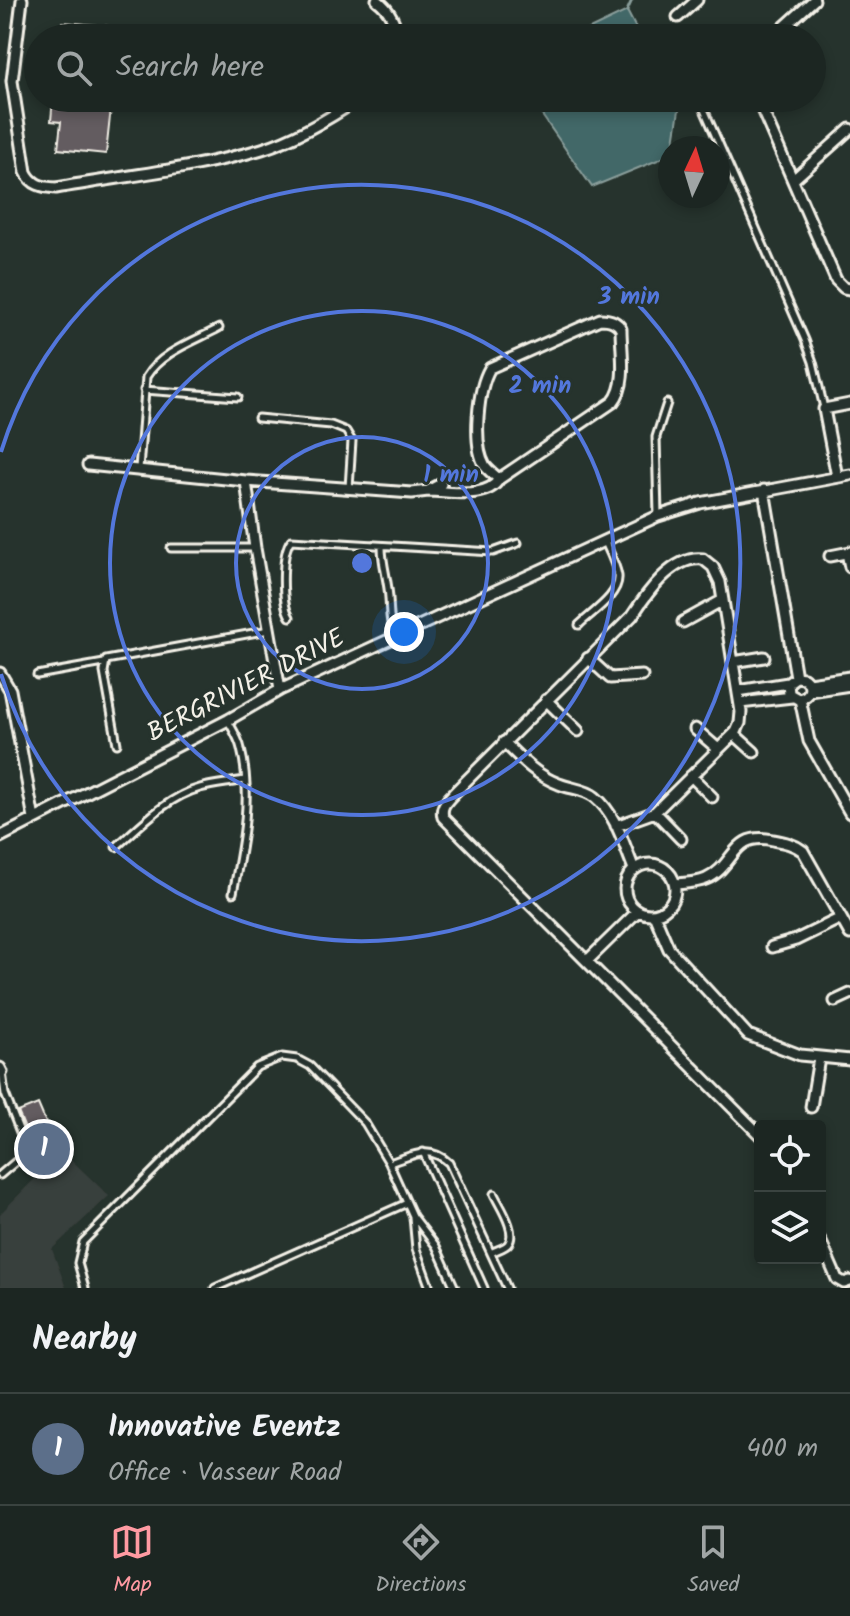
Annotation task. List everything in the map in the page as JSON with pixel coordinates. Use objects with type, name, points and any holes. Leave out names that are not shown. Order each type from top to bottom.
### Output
[{"type":"street","points":[[22,0],[12,81],[26,172],[37,185],[56,188],[219,160],[303,133],[337,112]]},
{"type":"street","points":[[377,0],[384,5],[393,24]]},
{"type":"street","points":[[678,17],[697,0]]},
{"type":"street","points":[[787,24],[814,0]]},
{"type":"street","points":[[763,112],[836,280],[844,288],[850,289]]},
{"type":"street","points":[[793,180],[850,129]]},
{"type":"street","points":[[88,465],[349,489],[412,493],[480,492],[493,488],[499,479],[617,397],[621,383],[621,329],[618,324],[600,319],[490,368],[482,385],[478,438],[486,466],[499,479]]},
{"type":"street","points":[[837,477],[824,409],[850,404]]},
{"type":"street","name":"BERGRIVIER DRIVE","points":[[0,837],[280,690],[658,516],[700,503],[850,475]]},
{"type":"street","points":[[246,481],[280,690]]},
{"type":"street","points":[[428,491],[441,484]]},
{"type":"street","points":[[764,490],[792,680],[788,691],[796,698],[809,741],[850,813]]},
{"type":"street","points":[[830,556],[849,552],[850,567]]},
{"type":"street","points":[[616,826],[655,812],[734,734],[740,723],[740,703],[720,582],[709,561],[688,560],[668,573],[646,594],[632,616],[444,804],[443,817],[754,1129]]},
{"type":"street","points":[[683,622],[723,600]]},
{"type":"street","points":[[733,662],[764,657]]},
{"type":"street","points":[[588,658],[610,678],[642,676]]},
{"type":"street","points":[[0,673],[10,690],[34,819]]},
{"type":"street","points":[[740,703],[805,697],[810,687],[850,677]]},
{"type":"street","points":[[738,691],[804,678],[810,687]]},
{"type":"street","points":[[810,687],[850,685]]},
{"type":"street","points":[[546,700],[578,731]]},
{"type":"street","points":[[695,729],[718,749]]},
{"type":"street","points":[[734,734],[754,752]]},
{"type":"street","points":[[504,742],[527,765],[557,784],[594,797],[616,826],[634,869]]},
{"type":"street","points":[[691,776],[712,797]]},
{"type":"street","points":[[655,812],[681,839]]},
{"type":"street","points":[[675,884],[708,878],[743,842],[751,838],[774,840],[803,851],[850,934]]},
{"type":"street","points":[[657,865],[671,875],[675,884],[669,906],[654,914],[638,911],[631,906],[624,891],[625,883],[634,869],[657,865]]},
{"type":"street","points":[[587,961],[638,911]]},
{"type":"street","points":[[654,914],[669,949],[748,1035],[775,1047],[819,1058],[850,1060]]},
{"type":"street","points":[[772,947],[796,940],[841,918]]},
{"type":"street","points":[[835,1001],[850,994]]},
{"type":"street","points":[[811,1107],[819,1058]]},
{"type":"street","points":[[826,1254],[837,1279],[844,1283],[850,1281]]},
{"type":"lane","points":[[705,112],[813,362],[824,409]]},
{"type":"lane","points":[[139,470],[144,390],[152,366],[219,328]]},
{"type":"lane","points":[[144,390],[238,397]]},
{"type":"lane","points":[[658,516],[656,437],[667,403]]},
{"type":"lane","points":[[258,418],[331,425],[346,431],[352,441],[349,489]]},
{"type":"lane","points":[[579,625],[611,596],[617,584],[618,577],[604,539]]},
{"type":"lane","points":[[290,617],[284,601],[285,549],[291,540],[493,552],[518,543]]},
{"type":"lane","points":[[382,546],[389,595],[389,623],[394,636]]},
{"type":"lane","points":[[171,548],[255,548]]},
{"type":"lane","points":[[37,675],[104,663],[109,658],[270,630]]},
{"type":"lane","points":[[104,663],[117,744]]},
{"type":"lane","points":[[228,720],[240,745],[244,780],[244,832],[233,893]]},
{"type":"lane","points":[[116,847],[153,815],[198,788],[244,780]]},
{"type":"lane","points":[[85,1288],[78,1263],[83,1242],[257,1067],[282,1057],[297,1059],[310,1066],[365,1123],[389,1163],[413,1216],[436,1246],[455,1288]]},
{"type":"lane","points":[[0,1175],[20,1158],[25,1145],[5,1094],[1,1070]]},
{"type":"lane","points":[[389,1163],[423,1152],[440,1154],[449,1163],[507,1288]]},
{"type":"lane","points":[[423,1152],[484,1288]]},
{"type":"lane","points":[[491,1253],[508,1245],[511,1237],[494,1194]]},
{"type":"lane","points":[[215,1288],[407,1203]]},
{"type":"lane","points":[[413,1216],[416,1249],[430,1288]]},
{"type":"shaded area","points":[[62,1151],[109,1196],[52,1249],[66,1288],[0,1288],[0,1214]]},
{"type":"water","points":[[627,11],[634,24],[600,24]]},
{"type":"water","points":[[540,112],[679,112],[675,136],[658,136],[658,160],[592,187]]},
{"type":"building","points":[[52,112],[110,112],[106,154],[58,149],[61,122],[51,121]]},
{"type":"building","points":[[38,1104],[61,1158],[44,1175],[18,1112]]},
{"type":"waterway","points":[[627,11],[632,0]]},
{"type":"place","name":"Innovative Eventz","points":[[44,1149]]}]
